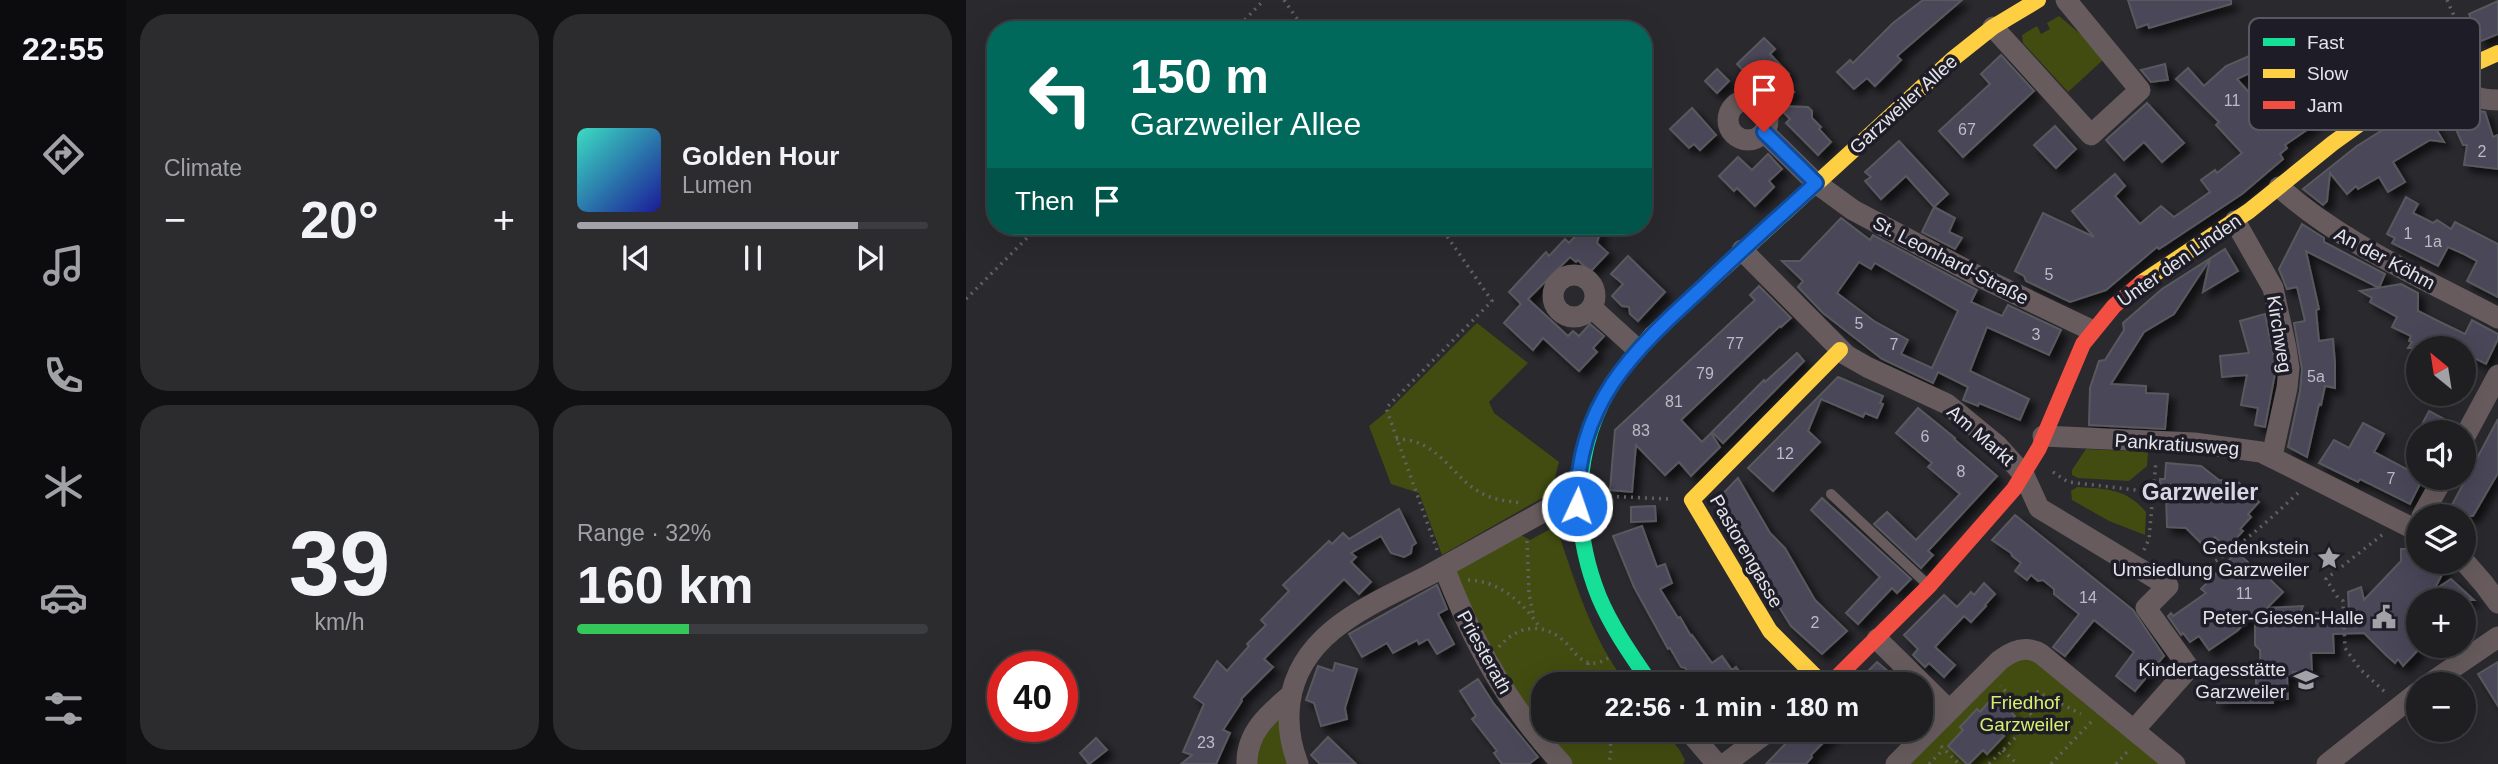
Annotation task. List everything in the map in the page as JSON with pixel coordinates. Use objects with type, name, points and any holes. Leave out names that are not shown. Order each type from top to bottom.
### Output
[{"type":"street","name":"Garzweiler Allee","points":[[1642,672],[1624,647],[1606,612],[1580,527],[1577,496],[1583,450],[1592,422],[1609,387],[1637,349],[1954,58],[1993,27],[2038,0]]},
{"type":"street","points":[[1993,27],[2091,135],[2140,90],[2066,0]]},
{"type":"street","name":"Unter den Linden","points":[[2480,61],[2498,53]]},
{"type":"street","points":[[2480,98],[2498,100]]},
{"type":"street","name":"Unter den Linden","points":[[1843,672],[1929,586],[2029,467],[2076,359],[2091,330],[2111,308],[2174,259],[2235,221],[2350,130]]},
{"type":"street","points":[[1764,132],[1816,183]]},
{"type":"street","name":"St. Leonhard-Straße","points":[[1816,183],[1853,210],[1939,256],[2091,330]]},
{"type":"street","name":"An der Köhm","points":[[2279,187],[2309,213],[2347,239],[2498,318]]},
{"type":"street","name":"Kirchweg","points":[[2235,221],[2273,288],[2288,359],[2287,388],[2272,456]]},
{"type":"street","name":"Am Markt","points":[[1742,250],[1840,350],[1867,368],[1947,404],[2004,452],[2029,467],[2039,508],[2168,586]]},
{"type":"street","points":[[1592,308],[1637,349]]},
{"type":"street","name":"Pastorengasse","points":[[1811,672],[1770,631],[1692,500],[1840,350]]},
{"type":"street","points":[[2474,420],[2498,375]]},
{"type":"street","name":"Pankratiusweg","points":[[2043,436],[2241,448],[2272,456],[2406,520]]},
{"type":"street","points":[[1298,764],[1289,733],[1291,695],[1302,664],[1316,645],[1336,626],[1446,574],[1527,520],[1577,496]]},
{"type":"street","name":"Priesterath","points":[[1446,574],[1465,622],[1487,663],[1536,734],[1562,764]]},
{"type":"street","points":[[2476,574],[2498,603]]},
{"type":"street","points":[[2134,738],[2189,668],[2146,608],[2168,586]]},
{"type":"street","points":[[2447,672],[2498,637]]},
{"type":"street","points":[[1877,639],[1949,710]]},
{"type":"street","points":[[1933,727],[2000,660],[2018,649],[2034,650],[2134,738],[2175,764]]},
{"type":"street","points":[[1247,764],[1248,747],[1258,727],[1273,709],[1291,695]]},
{"type":"street","points":[[2328,764],[2406,702]]},
{"type":"street","points":[[1698,742],[1717,764]]},
{"type":"street","points":[[1725,764],[1754,742]]},
{"type":"street","points":[[1896,764],[1918,742]]},
{"type":"lane","points":[[1831,494],[1929,586]]},
{"type":"path","points":[[1244,21],[1264,0]]},
{"type":"path","points":[[1284,0],[1299,21]]},
{"type":"path","points":[[2447,0],[2455,18]]},
{"type":"path","points":[[966,299],[1030,235]]},
{"type":"path","points":[[1446,235],[1492,301],[1386,408],[1446,574],[1481,581],[1500,589],[1524,605],[1540,628],[1560,638],[1578,657],[1588,663],[1602,661],[1624,647]]},
{"type":"path","points":[[1396,439],[1408,439],[1424,445],[1485,495],[1550,508]]},
{"type":"path","points":[[2137,568],[2149,539],[2158,441]]},
{"type":"path","points":[[2029,467],[2068,482],[2154,492]]},
{"type":"path","points":[[2168,586],[2209,566],[2257,532],[2315,478]]},
{"type":"path","points":[[1577,496],[1692,500]]},
{"type":"path","points":[[1527,520],[1529,594],[1540,628]]},
{"type":"path","points":[[2396,686],[2385,694],[2360,669],[2345,648],[2343,601],[2338,598],[2326,579],[2406,530]]},
{"type":"path","points":[[1487,663],[1511,635],[1522,630],[1540,628]]},
{"type":"path","points":[[1588,663],[1588,672]]},
{"type":"path","points":[[1985,673],[2035,718],[1989,764]]},
{"type":"path","points":[[2022,706],[2036,691],[2081,714]]},
{"type":"path","points":[[2051,764],[2093,720],[2102,724]]},
{"type":"path","points":[[2116,764],[2134,738]]},
{"type":"path","points":[[1933,739],[1959,764]]},
{"type":"path","points":[[1609,764],[1610,742]]},
{"type":"path","points":[[1929,764],[1944,749]]},
{"type":"path","points":[[2003,750],[2017,764]]},
{"type":"green space","points":[[2059,16],[2091,43],[2104,59],[2068,92],[2023,43],[2022,35],[2037,26],[2041,34],[2050,29],[2047,23]]},
{"type":"green space","points":[[1477,323],[1528,363],[1489,402],[1494,413],[1559,462],[1551,493],[1442,555],[1419,493],[1391,484],[1369,426],[1390,409]]},
{"type":"green space","points":[[2086,449],[2148,452],[2147,466],[2129,481],[2078,478],[2072,475],[2072,470]]},
{"type":"green space","points":[[2077,487],[2115,491],[2131,498],[2146,512],[2145,535],[2109,521],[2072,500],[2071,491]]},
{"type":"green space","points":[[1556,526],[1594,628],[1618,672],[1531,672],[1531,719],[1489,653],[1455,578],[1455,569],[1519,534],[1530,540]]},
{"type":"green space","name":"Friedhof Garzweiler","points":[[2026,652],[2166,764],[1902,764],[1924,742],[1933,742],[1933,733],[2003,662]]},
{"type":"green space","points":[[1279,714],[1289,764],[1255,764],[1258,746]]},
{"type":"green space","points":[[1550,742],[1673,742],[1685,760],[1683,764],[1571,764]]},
{"type":"building","points":[[1923,0],[1962,0],[1897,56],[1901,60],[1875,86],[1867,78],[1854,89],[1837,72],[1850,60],[1853,63],[1893,23]]},
{"type":"building","points":[[2128,0],[2231,0],[2231,4],[2149,28],[2148,24],[2137,28]]},
{"type":"building","points":[[2498,1],[2498,34],[2481,41],[2480,18],[2471,18],[2469,14]]},
{"type":"building","points":[[1764,38],[1775,49],[1770,54],[1789,74],[1783,80],[1794,92],[1780,106],[1808,107],[1812,111],[1812,118],[1821,127],[1819,129],[1831,142],[1818,155],[1786,123],[1790,119],[1737,64]]},
{"type":"building","points":[[2001,55],[2034,91],[1963,157],[1939,131],[1990,84],[1981,74]]},
{"type":"building","points":[[2249,56],[2249,73],[2237,79],[2249,92],[2249,130],[2307,130],[2285,145],[2287,148],[2280,154],[2283,159],[2242,194],[2159,249],[2157,247],[2106,290],[2070,302],[2026,281],[2024,276],[2015,271],[2043,213],[2094,237],[2072,211],[2115,174],[2125,186],[2115,196],[2140,224],[2161,206],[2174,217],[2210,192],[2201,180],[2215,170],[2217,173],[2242,153],[2216,125],[2219,122],[2176,79],[2188,68],[2204,86],[2226,66]]},
{"type":"building","points":[[2165,64],[2168,80],[2151,82],[2141,70]]},
{"type":"building","points":[[1717,69],[1729,81],[1717,93],[1705,81]]},
{"type":"building","points":[[2147,103],[2184,143],[2162,162],[2144,142],[2124,160],[2106,140]]},
{"type":"building","points":[[1692,108],[1716,135],[1700,150],[1694,144],[1689,148],[1670,129]]},
{"type":"building","points":[[2480,111],[2485,112],[2493,137],[2498,135],[2498,169],[2464,165],[2467,145],[2463,145],[2456,130],[2480,130]]},
{"type":"building","points":[[2055,126],[2076,149],[2056,168],[2034,145]]},
{"type":"building","points":[[2382,130],[2437,130],[2444,142],[2430,140],[2393,162],[2405,182],[2388,192],[2379,177],[2358,189],[2356,186],[2347,194],[2330,173],[2327,201],[2323,205],[2303,189],[2357,146]]},
{"type":"building","points":[[1899,141],[1948,194],[1934,207],[1906,176],[1881,199],[1865,181],[1871,177],[1865,172]]},
{"type":"building","points":[[1768,154],[1782,169],[1769,181],[1774,187],[1755,206],[1737,188],[1734,191],[1719,176],[1738,157],[1752,170]]},
{"type":"building","points":[[2406,197],[2418,204],[2413,213],[2433,223],[2437,220],[2451,229],[2455,222],[2498,244],[2498,297],[2467,281],[2477,261],[2464,254],[2448,247],[2438,266],[2392,243],[2395,238],[2387,234]]},
{"type":"building","points":[[1934,207],[1955,218],[1949,232],[1962,238],[1955,249],[1922,232]]},
{"type":"building","points":[[1841,218],[1870,240],[1873,235],[1977,290],[1971,302],[2002,316],[2008,305],[2061,330],[2049,355],[1987,327],[1970,371],[2029,399],[2020,420],[1979,403],[1978,406],[1963,400],[1968,387],[1938,372],[1933,383],[1882,359],[1823,313],[1798,287],[1803,281],[1782,261],[1800,261]],"holes":[[[1859,262],[1871,269],[1875,263],[1958,311],[1932,368],[1901,354],[1908,340],[1874,321],[1837,293]]]},
{"type":"building","points":[[2302,224],[2324,238],[2324,242],[2385,274],[2379,288],[2306,251],[2319,309],[2316,310],[2319,341],[2333,339],[2335,363],[2335,388],[2325,386],[2307,457],[2288,447],[2302,369],[2294,323],[2305,321],[2297,287],[2287,289],[2279,269]]},
{"type":"building","points":[[1576,235],[1599,235],[1597,243],[1608,253],[1590,272],[1578,260],[1576,262],[1570,257],[1528,299],[1568,336],[1573,331],[1579,336],[1590,324],[1604,336],[1593,348],[1597,352],[1579,371],[1543,338],[1533,350],[1504,323],[1521,304],[1509,292],[1546,252],[1549,256],[1565,239],[1569,243]]},
{"type":"building","points":[[2225,249],[2238,271],[2203,292],[2210,259],[2174,314],[2144,332],[2111,384],[2146,386],[2146,393],[2168,394],[2165,429],[2089,425],[2090,388],[2099,361],[2105,360],[2124,330],[2123,323],[2162,289]]},
{"type":"building","points":[[1628,256],[1665,292],[1638,321],[1630,314],[1629,307],[1622,306],[1612,296],[1623,284],[1611,274]]},
{"type":"building","points":[[2401,284],[2418,293],[2418,311],[2465,334],[2472,320],[2498,334],[2498,339],[2486,364],[2476,359],[2476,336],[2411,336],[2392,327],[2397,317],[2370,302],[2372,298],[2360,291]]},
{"type":"building","points":[[1759,286],[1791,318],[1681,420],[1702,442],[1711,433],[1720,447],[1691,476],[1679,462],[1665,475],[1636,445],[1632,492],[1610,490],[1615,430],[1755,300],[1750,295]]},
{"type":"building","points":[[2265,314],[2276,368],[2265,427],[2255,425],[2258,408],[2241,405],[2247,375],[2222,377],[2220,356],[2249,353],[2240,321]]},
{"type":"building","points":[[1797,353],[1804,361],[1723,443],[1712,432],[1764,380],[1765,382]]},
{"type":"building","points":[[1838,377],[1883,396],[1880,403],[1883,404],[1877,418],[1865,413],[1863,417],[1821,399],[1808,431],[1820,442],[1773,491],[1748,468]]},
{"type":"building","points":[[1918,408],[1997,476],[1928,551],[1933,555],[1921,568],[1874,524],[1887,512],[1916,540],[1960,494],[1928,467],[1932,463],[1896,433]]},
{"type":"building","points":[[2429,411],[2444,419],[2443,420],[2424,420]]},
{"type":"building","points":[[2498,419],[2498,473],[2476,511],[2476,504],[2452,504],[2460,490],[2476,490],[2476,460]]},
{"type":"building","points":[[2363,423],[2384,434],[2374,452],[2406,469],[2406,490],[2417,490],[2410,504],[2360,479],[2358,482],[2319,463],[2334,440],[2349,448]]},
{"type":"building","points":[[2166,463],[2201,466],[2219,480],[2238,482],[2259,502],[2248,514],[2251,517],[2240,529],[2243,531],[2227,548],[2215,537],[2205,547],[2186,528],[2167,527],[2166,494],[2159,493],[2160,479],[2165,479]]},
{"type":"building","points":[[1738,478],[1770,533],[1785,548],[1815,600],[1847,631],[1822,654],[1791,626],[1714,503]]},
{"type":"building","points":[[1822,498],[1911,579],[1897,593],[1892,588],[1858,624],[1846,613],[1880,577],[1811,510]]},
{"type":"building","points":[[1655,506],[1656,521],[1631,522],[1631,507]]},
{"type":"building","points":[[1399,509],[1416,543],[1412,546],[1411,553],[1404,557],[1391,553],[1381,536],[1351,553],[1356,557],[1351,562],[1371,582],[1359,594],[1344,579],[1264,659],[1273,667],[1241,699],[1223,730],[1230,733],[1216,764],[1181,764],[1192,755],[1183,752],[1204,704],[1194,697],[1217,661],[1227,671],[1249,646],[1247,644],[1266,625],[1261,620],[1289,591],[1283,585],[1329,541],[1332,544],[1343,533],[1349,539]]},
{"type":"building","points":[[2015,515],[2133,610],[2164,656],[2135,691],[2116,676],[2134,652],[2094,620],[2065,656],[2053,647],[2079,614],[2054,594],[2054,589],[2043,580],[2038,581],[2031,575],[2027,580],[2015,571],[2021,563],[1992,540]]},
{"type":"building","points":[[1642,526],[1657,567],[1665,564],[1672,583],[1660,589],[1678,618],[1680,617],[1712,663],[1722,656],[1732,670],[1736,667],[1740,672],[1688,672],[1681,667],[1634,587],[1613,536]]},
{"type":"building","points":[[2401,549],[2406,549],[2406,574],[2442,574],[2435,588],[2406,588],[2406,658],[2410,658],[2403,666],[2398,659],[2395,663],[2364,633],[2333,634],[2334,653],[2311,653],[2312,672],[2293,672],[2293,676],[2287,676],[2288,699],[2273,699],[2273,703],[2217,703],[2217,698],[2256,687],[2256,675],[2261,675],[2260,650],[2255,645],[2255,613],[2237,631],[2209,650],[2199,636],[2190,642],[2183,633],[2181,635],[2168,616],[2171,613],[2173,616],[2206,593],[2201,589],[2237,552],[2283,592],[2267,608],[2303,606],[2300,613],[2349,612],[2348,592],[2361,587],[2364,600],[2401,561]]},
{"type":"building","points":[[2451,579],[2461,588],[2437,588]]},
{"type":"building","points":[[1984,583],[1995,594],[1986,606],[1971,622],[1964,616],[1935,647],[1955,665],[1944,677],[1929,663],[1925,667],[1913,655],[1918,649],[1904,635],[1944,595],[1957,607],[1971,592],[1974,595]]},
{"type":"building","points":[[1437,585],[1447,609],[1438,614],[1454,644],[1437,654],[1428,639],[1419,644],[1417,640],[1393,653],[1387,643],[1362,657],[1349,634]]},
{"type":"building","points":[[1877,662],[1889,672],[1867,672]]},
{"type":"building","points":[[2498,662],[2498,706],[2478,674]]},
{"type":"building","points":[[1335,663],[1357,669],[1345,708],[1347,719],[1321,726],[1314,703],[1306,700],[1318,666],[1333,671]]},
{"type":"building","points":[[1478,679],[1494,704],[1538,757],[1529,764],[1502,764],[1494,753],[1497,751],[1472,719],[1476,716],[1460,691]]},
{"type":"building","points":[[1994,696],[2015,716],[2000,732],[2004,736],[1987,754],[1983,750],[1967,764],[1948,746],[1963,730],[1960,727],[1977,709],[1980,712]]},
{"type":"building","points":[[1328,737],[1356,764],[1320,764],[1311,755]]},
{"type":"building","points":[[1096,738],[1107,750],[1089,764],[1080,753]]},
{"type":"building","points":[[1787,742],[1824,742],[1806,764],[1766,764]]},
{"type":"traffic: fast","points":[[1627,364],[1595,417],[1586,446],[1580,507],[1589,568],[1599,597],[1616,631],[1643,672]]},
{"type":"traffic: slow","points":[[1627,364],[1651,335],[1954,58],[1993,27],[2038,0]]},
{"type":"traffic: slow","points":[[2480,61],[2498,53]]},
{"type":"traffic: slow","points":[[2141,283],[2249,211],[2351,130]]},
{"type":"traffic: slow","points":[[1811,672],[1770,631],[1692,500],[1840,350]]},
{"type":"traffic: jam","points":[[1842,672],[1929,586],[2014,489],[2039,448],[2083,344],[2114,306],[2141,283]]},
{"type":"place","name":"Gedenkstein Umsiedlung Garzweiler","points":[[2329,558]]},
{"type":"place","name":"Peter-Giesen-Halle","points":[[2384,617]]},
{"type":"place","name":"Kindertagesstätte Garzweiler","points":[[2306,680]]},
{"type":"district","name":"Garzweiler","points":[[2200,492]]},
{"type":"route","points":[[1577,506],[1578,480],[1588,433],[1609,387],[1623,367],[1651,335],[1816,183],[1764,132]]}]
